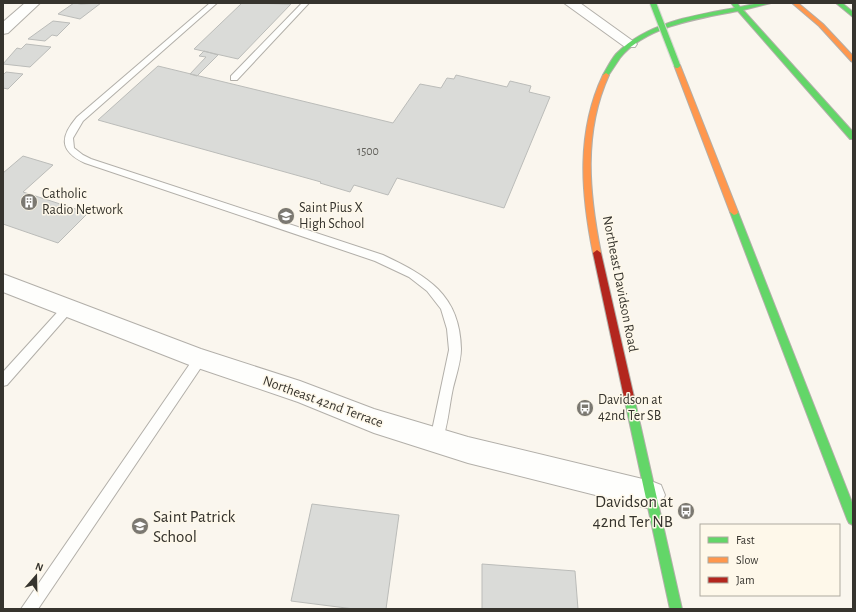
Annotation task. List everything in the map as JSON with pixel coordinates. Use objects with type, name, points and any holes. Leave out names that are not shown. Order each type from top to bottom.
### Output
[{"type":"main road","points":[[653,3],[853,519]]},
{"type":"main road","name":"Northeast Davidson Road","points":[[676,609],[593,234],[588,173],[588,134],[600,88],[616,57],[630,44],[650,33],[702,16],[737,6],[768,3]]},
{"type":"main road","points":[[795,3],[821,25],[853,60]]},
{"type":"main road","points":[[839,3],[853,15]]},
{"type":"main road","points":[[737,6],[853,137]]},
{"type":"street","points":[[3,30],[33,3]]},
{"type":"street","points":[[571,3],[630,44]]},
{"type":"street","name":"Northeast 42nd Terrace","points":[[3,283],[67,309],[200,359],[300,392],[374,421],[436,440],[651,495]]},
{"type":"lane","points":[[214,3],[80,119],[72,128],[68,136],[68,144],[71,151],[76,157],[88,162],[378,258],[413,274],[431,288],[446,307],[453,329],[455,350],[436,440]]},
{"type":"lane","points":[[234,78],[306,3]]},
{"type":"lane","points":[[3,381],[67,309]]},
{"type":"lane","points":[[29,609],[200,359]]},
{"type":"building","points":[[74,3],[101,3],[80,19],[58,14]]},
{"type":"building","points":[[242,3],[291,4],[238,59],[194,49]]},
{"type":"building","points":[[53,21],[70,23],[57,36],[52,35],[45,41],[28,39]]},
{"type":"building","points":[[26,44],[51,47],[30,67],[3,64],[17,48],[21,49]]},
{"type":"building","points":[[204,51],[218,55],[197,76],[190,74],[206,57],[199,56]]},
{"type":"building","points":[[158,66],[393,123],[420,84],[441,88],[447,78],[454,79],[456,75],[507,87],[510,81],[531,86],[529,92],[550,97],[504,208],[397,178],[388,195],[354,185],[350,192],[320,183],[321,182],[98,120]]},
{"type":"building","points":[[6,72],[23,74],[8,89],[3,88],[3,75]]},
{"type":"building","name":"Catholic Radio Network","points":[[23,156],[53,165],[23,192],[88,213],[58,243],[3,224],[3,173]]},
{"type":"building","points":[[312,504],[399,515],[386,609],[354,609],[291,601]]},
{"type":"building","points":[[482,564],[575,571],[578,609],[482,609]]},
{"type":"traffic: fast","points":[[653,3],[677,65]]},
{"type":"traffic: fast","points":[[734,3],[853,137]]},
{"type":"traffic: fast","points":[[606,75],[618,56],[634,42],[654,31],[676,22],[700,16],[768,3]]},
{"type":"traffic: fast","points":[[839,3],[853,15]]},
{"type":"traffic: fast","points":[[734,212],[853,519]]},
{"type":"traffic: fast","points":[[629,397],[676,609]]},
{"type":"traffic: slow","points":[[795,3],[821,25],[853,60]]},
{"type":"traffic: slow","points":[[677,65],[734,212]]},
{"type":"traffic: slow","points":[[597,253],[588,192],[587,159],[593,109],[606,75]]},
{"type":"traffic: jam","points":[[597,253],[629,397]]},
{"type":"place","name":"Catholic Radio Network","points":[[29,202]]},
{"type":"place","name":"Saint Pius X High School","points":[[286,216]]},
{"type":"place","name":"Davidson at 42nd Ter SB","points":[[585,408]]},
{"type":"place","name":"Davidson at 42nd Ter NB","points":[[686,511]]},
{"type":"place","name":"Saint Patrick School","points":[[140,526]]}]
